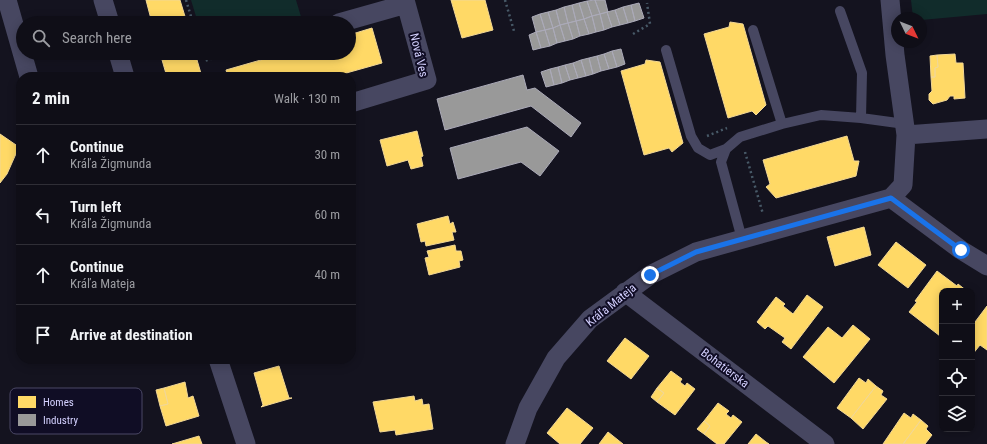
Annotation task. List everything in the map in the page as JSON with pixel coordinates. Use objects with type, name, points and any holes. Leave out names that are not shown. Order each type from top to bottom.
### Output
[{"type":"street","points":[[7,0],[16,32]]},
{"type":"street","points":[[103,0],[108,16]]},
{"type":"street","points":[[890,0],[894,55],[906,130],[903,185],[891,198],[961,250],[987,266]]},
{"type":"street","points":[[356,18],[405,2]]},
{"type":"street","name":"Nová Ves","points":[[356,101],[427,80],[405,2]]},
{"type":"street","points":[[24,60],[28,72]]},
{"type":"street","points":[[120,60],[124,72]]},
{"type":"street","points":[[906,130],[987,129]]},
{"type":"street","name":"Kráľa Mateja","points":[[515,444],[528,408],[556,358],[590,319],[650,275],[696,252],[891,198]]},
{"type":"street","name":"Bohatierska","points":[[625,292],[825,444]]},
{"type":"street","points":[[220,364],[246,444]]},
{"type":"lane","points":[[840,11],[862,73],[861,118]]},
{"type":"lane","points":[[753,30],[782,124]]},
{"type":"lane","points":[[666,50],[693,140],[698,148],[710,155],[726,149],[740,136],[821,115],[861,118],[906,130]]},
{"type":"lane","points":[[726,149],[721,162],[742,239]]},
{"type":"path","points":[[186,0],[191,16]]},
{"type":"path","points":[[505,0],[514,31]]},
{"type":"path","points":[[633,34],[650,24],[646,3]]},
{"type":"path","points":[[693,140],[732,126]]},
{"type":"green space","points":[[191,0],[296,0],[301,16],[196,16]]},
{"type":"green space","points":[[911,0],[987,0],[987,14],[927,19],[927,12],[912,12]]},
{"type":"building: Homes","points":[[146,0],[180,0],[185,16],[150,16]]},
{"type":"building: Homes","points":[[451,0],[485,0],[493,30],[462,38]]},
{"type":"building: Homes","points":[[730,22],[743,24],[766,105],[756,115],[752,111],[728,118],[704,34],[729,27]]},
{"type":"building: Homes","points":[[372,28],[382,63],[350,72],[227,72],[226,70],[261,60],[356,60],[356,33]]},
{"type":"building: Homes","points":[[955,54],[956,63],[963,63],[965,98],[954,99],[954,96],[950,96],[947,100],[933,104],[929,100],[929,94],[932,91],[931,77],[935,77],[935,68],[938,67],[937,55]]},
{"type":"building: Homes","points":[[937,55],[938,67],[935,68],[935,77],[931,77],[930,56]]},
{"type":"building: Homes","points":[[162,60],[197,60],[201,72],[166,72]]},
{"type":"building: Homes","points":[[646,60],[660,62],[683,143],[672,152],[669,148],[644,155],[621,71],[645,64]]},
{"type":"building: Homes","points":[[417,131],[423,156],[421,157],[423,166],[411,169],[408,160],[387,166],[380,140]]},
{"type":"building: Homes","points":[[0,134],[16,145],[16,154],[7,174],[0,183]]},
{"type":"building: Homes","points":[[847,136],[854,161],[859,161],[856,176],[776,198],[766,187],[770,184],[763,160]]},
{"type":"building: Homes","points":[[448,216],[450,224],[453,222],[456,232],[452,232],[454,240],[426,246],[425,241],[421,242],[417,224]]},
{"type":"building: Homes","points":[[864,227],[871,255],[835,266],[827,237]]},
{"type":"building: Homes","points":[[896,242],[926,265],[908,288],[878,265]]},
{"type":"building: Homes","points":[[455,245],[456,251],[461,251],[463,260],[459,261],[460,267],[429,275],[425,258],[429,257],[427,251]]},
{"type":"building: Homes","points":[[937,271],[957,286],[958,284],[963,288],[939,288],[939,335],[909,312],[917,302],[915,301]]},
{"type":"building: Homes","points":[[807,295],[823,307],[791,349],[782,342],[785,338],[768,326],[765,329],[757,322],[776,297],[785,304],[783,306],[793,314]]},
{"type":"building: Homes","points":[[987,306],[987,350],[980,345],[975,351],[975,322]]},
{"type":"building: Homes","points":[[853,325],[870,339],[834,383],[803,357],[828,327],[842,338]]},
{"type":"building: Homes","points":[[625,338],[649,356],[631,379],[607,361]]},
{"type":"building: Homes","points":[[279,366],[289,398],[292,398],[261,407],[263,405],[254,373]]},
{"type":"building: Homes","points":[[671,371],[682,379],[680,382],[685,386],[687,383],[695,389],[675,415],[657,402],[664,393],[657,388]]},
{"type":"building: Homes","points":[[859,378],[866,383],[868,379],[876,386],[851,418],[837,408]]},
{"type":"building: Homes","points":[[185,382],[188,398],[193,396],[199,416],[166,426],[160,406],[168,404],[164,388]]},
{"type":"building: Homes","points":[[876,386],[883,391],[881,395],[887,399],[863,429],[851,418]]},
{"type":"building: Homes","points":[[164,388],[168,404],[160,406],[156,390]]},
{"type":"building: Homes","points":[[657,388],[664,393],[657,402],[651,397]]},
{"type":"building: Homes","points":[[414,396],[415,401],[422,399],[423,405],[429,404],[433,429],[396,435],[395,430],[380,432],[373,402]]},
{"type":"building: Homes","points":[[718,403],[729,411],[726,414],[731,418],[733,415],[742,422],[724,444],[717,444],[704,434],[710,426],[704,421]]},
{"type":"building: Homes","points":[[567,408],[593,428],[580,444],[560,444],[547,433]]},
{"type":"building: Homes","points":[[904,413],[911,418],[913,414],[921,420],[903,444],[883,444]]},
{"type":"building: Homes","points":[[921,420],[928,426],[926,429],[932,435],[925,444],[903,444]]},
{"type":"building: Homes","points":[[704,421],[710,426],[704,434],[697,429]]},
{"type":"building: Homes","points":[[608,432],[623,444],[599,444]]},
{"type":"building: Homes","points":[[756,434],[766,442],[769,444],[748,444]]},
{"type":"building: Homes","points":[[199,436],[202,444],[172,444]]},
{"type":"building: Industry","points":[[595,0],[600,14],[592,16],[587,1]]},
{"type":"building: Industry","points":[[595,0],[605,0],[608,12],[600,14]]},
{"type":"building: Industry","points":[[587,1],[592,16],[584,19],[579,3]]},
{"type":"building: Industry","points":[[579,3],[584,19],[576,21],[572,5]]},
{"type":"building: Industry","points":[[639,3],[644,18],[635,21],[631,5]]},
{"type":"building: Industry","points":[[572,5],[576,21],[568,23],[564,7]]},
{"type":"building: Industry","points":[[631,5],[635,21],[628,23],[623,7]]},
{"type":"building: Industry","points":[[564,7],[568,23],[560,25],[556,10]]},
{"type":"building: Industry","points":[[623,7],[628,23],[620,25],[615,10]]},
{"type":"building: Industry","points":[[556,10],[560,25],[553,28],[548,12]]},
{"type":"building: Industry","points":[[615,10],[620,25],[612,27],[607,12]]},
{"type":"building: Industry","points":[[548,12],[553,28],[545,30],[540,14]]},
{"type":"building: Industry","points":[[607,12],[612,27],[604,30],[600,14]]},
{"type":"building: Industry","points":[[540,14],[545,30],[536,32],[532,17]]},
{"type":"building: Industry","points":[[600,14],[604,30],[596,32],[592,16]]},
{"type":"building: Industry","points":[[592,16],[596,32],[589,34],[584,19]]},
{"type":"building: Industry","points":[[584,19],[589,34],[580,36],[576,21]]},
{"type":"building: Industry","points":[[576,21],[580,36],[573,39],[568,23]]},
{"type":"building: Industry","points":[[568,23],[573,39],[565,41],[560,25]]},
{"type":"building: Industry","points":[[560,25],[565,41],[557,43],[553,28]]},
{"type":"building: Industry","points":[[553,28],[557,43],[550,46],[545,30]]},
{"type":"building: Industry","points":[[545,30],[550,46],[541,48],[536,32]]},
{"type":"building: Industry","points":[[536,32],[541,48],[533,50],[529,35]]},
{"type":"building: Industry","points":[[621,49],[625,64],[617,67],[612,51]]},
{"type":"building: Industry","points":[[612,51],[617,67],[609,69],[604,54]]},
{"type":"building: Industry","points":[[604,54],[609,69],[601,71],[597,56]]},
{"type":"building: Industry","points":[[597,56],[601,71],[593,74],[589,58]]},
{"type":"building: Industry","points":[[589,58],[593,74],[586,76],[581,60]]},
{"type":"building: Industry","points":[[581,60],[586,76],[578,78],[573,63]]},
{"type":"building: Industry","points":[[573,63],[578,78],[570,80],[565,65]]},
{"type":"building: Industry","points":[[565,65],[570,80],[562,83],[558,67]]},
{"type":"building: Industry","points":[[558,67],[562,83],[554,85],[550,69]]},
{"type":"building: Industry","points":[[550,69],[554,85],[546,87],[541,72]]},
{"type":"building: Industry","points":[[523,75],[527,90],[535,88],[581,123],[571,137],[531,106],[445,130],[437,99]]},
{"type":"building: Industry","points":[[527,127],[559,151],[540,176],[521,162],[458,179],[450,148]]},
{"type":"route","points":[[650,275],[696,252],[891,198],[961,250]]}]
